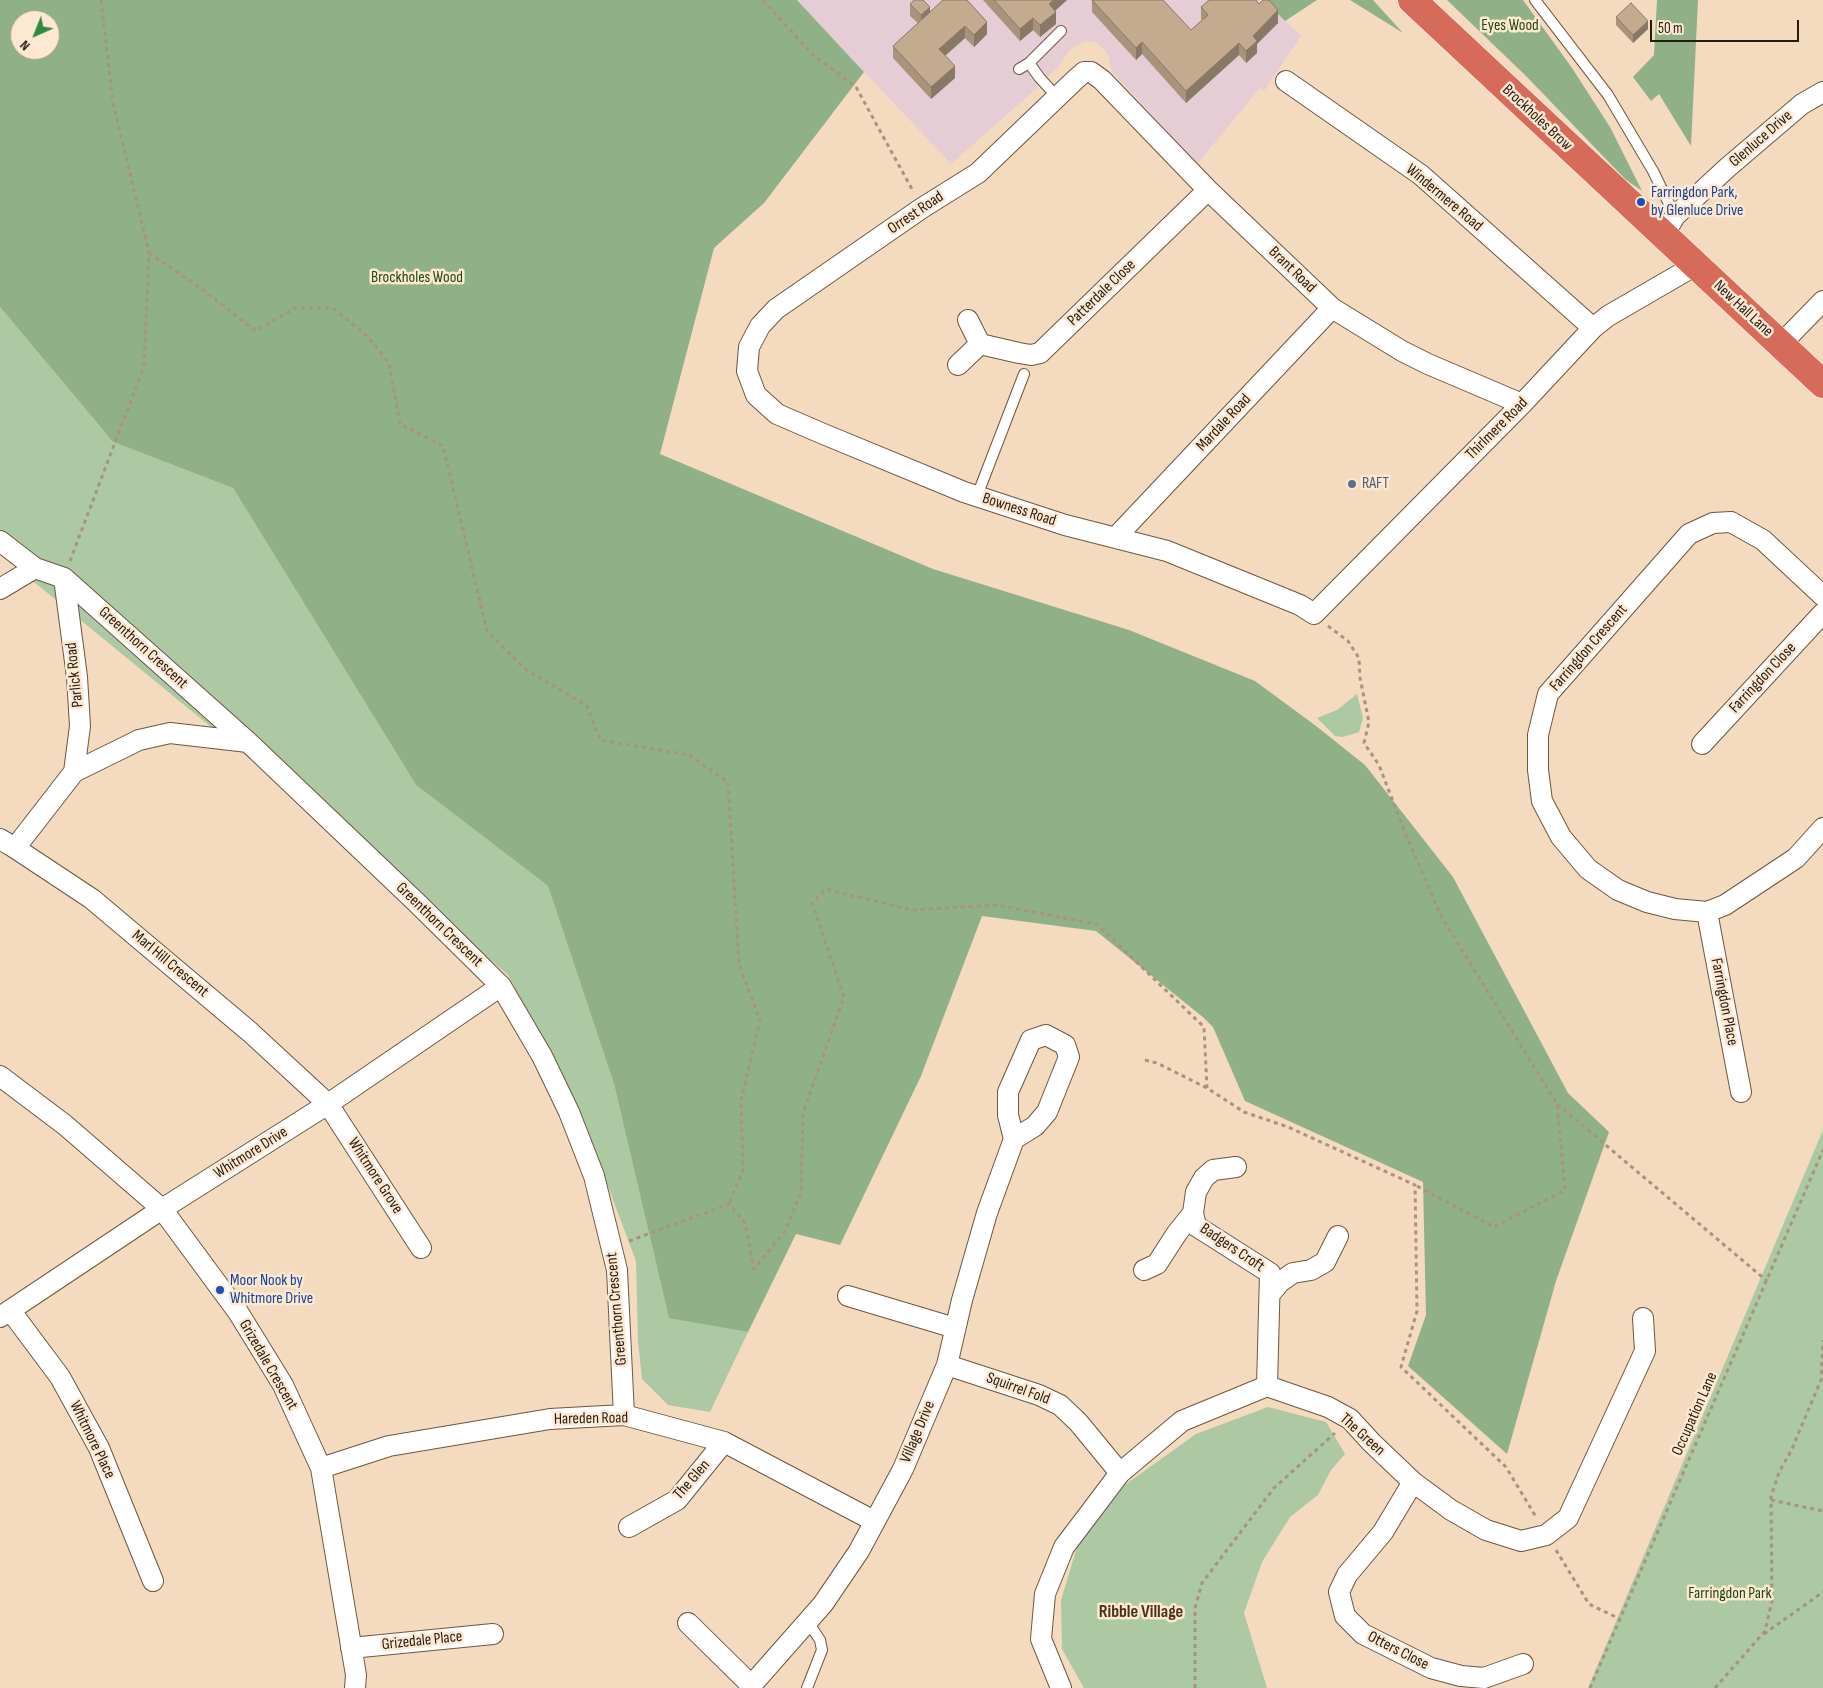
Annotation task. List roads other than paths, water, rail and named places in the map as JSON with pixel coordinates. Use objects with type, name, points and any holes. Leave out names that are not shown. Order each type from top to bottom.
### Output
[{"type":"highway","name":"Brockholes Brow","points":[[1412,0],[1669,225]]},
{"type":"highway","name":"New Hall Lane","points":[[1669,225],[1696,265],[1823,384]]},
{"type":"street","name":"Orrest Road","points":[[747,371],[748,347],[760,326],[776,309],[922,208],[978,172],[1084,72],[1091,72],[1102,80]]},
{"type":"street","name":"Brant Road","points":[[1102,80],[1208,190],[1332,308],[1402,351],[1522,404]]},
{"type":"street","name":"Windermere Road","points":[[1286,80],[1421,175],[1593,328]]},
{"type":"street","name":"Glenluce Drive","points":[[1669,225],[1802,104],[1823,92]]},
{"type":"street","name":"Patterdale Close","points":[[980,344],[1031,355],[1040,353],[1208,190]]},
{"type":"street","name":"Thirlmere Road","points":[[1314,614],[1522,404],[1593,328],[1608,316],[1696,265]]},
{"type":"street","points":[[1781,344],[1823,301]]},
{"type":"street","name":"Mardale Road","points":[[1115,538],[1332,308]]},
{"type":"street","points":[[958,365],[980,344],[968,320]]},
{"type":"street","name":"Bowness Road","points":[[747,371],[756,395],[777,414],[821,433],[978,496],[1066,525],[1167,551],[1300,605],[1314,614]]},
{"type":"street","name":"Farringdon Crescent","points":[[1707,912],[1675,909],[1647,902],[1618,890],[1588,869],[1561,837],[1542,801],[1538,770],[1538,735],[1548,694],[1689,534],[1713,523],[1731,522],[1763,540],[1823,596]]},
{"type":"street","name":"Greenthorn Crescent","points":[[0,541],[35,568],[64,578],[248,742],[501,986],[542,1056],[569,1112],[594,1176],[617,1270],[624,1415]]},
{"type":"street","points":[[0,589],[35,568]]},
{"type":"street","name":"Parlick Road","points":[[64,578],[77,677],[80,726],[74,772]]},
{"type":"street","name":"Farringdon Close","points":[[1702,744],[1823,613]]},
{"type":"street","points":[[8,843],[74,772],[139,740],[170,733],[248,742]]},
{"type":"street","points":[[1707,912],[1724,905],[1796,858],[1823,828]]},
{"type":"street","name":"Marl Hill Crescent","points":[[8,843],[92,899],[250,1032],[328,1104]]},
{"type":"street","name":"Farringdon Place","points":[[1707,912],[1741,1092]]},
{"type":"street","name":"Whitmore Drive","points":[[5,1314],[162,1209],[328,1104],[501,986]]},
{"type":"street","points":[[1046,1036],[1065,1045],[1069,1057],[1047,1112],[1035,1126],[1014,1139],[1008,1116],[1008,1092],[1032,1040],[1046,1036]]},
{"type":"street","name":"Grizedale Crescent","points":[[0,1076],[65,1125],[162,1209],[238,1312],[283,1385],[321,1468],[356,1675],[355,1688]]},
{"type":"street","name":"Whitmore Grove","points":[[328,1104],[421,1248]]},
{"type":"street","name":"Village Drive","points":[[751,1687],[823,1604],[854,1558],[902,1469],[946,1365],[987,1213],[1014,1139]]},
{"type":"street","name":"Badgers Croft","points":[[1236,1167],[1213,1170],[1204,1178],[1196,1192],[1193,1213],[1196,1226],[1270,1273],[1267,1386]]},
{"type":"street","points":[[1144,1270],[1157,1264],[1177,1233],[1193,1213]]},
{"type":"street","points":[[1270,1294],[1280,1282],[1293,1273],[1311,1270],[1325,1262],[1338,1236]]},
{"type":"street","points":[[848,1296],[955,1328]]},
{"type":"street","name":"Whitmore Place","points":[[5,1314],[60,1377],[99,1448],[153,1581]]},
{"type":"street","name":"The Green","points":[[1267,1386],[1328,1407],[1350,1419],[1413,1482],[1451,1510],[1486,1530],[1521,1541],[1546,1535],[1568,1518],[1644,1351],[1643,1318]]},
{"type":"street","name":"Squirrel Fold","points":[[946,1365],[1040,1395],[1060,1406],[1078,1422],[1120,1473]]},
{"type":"street","points":[[1061,1688],[1042,1639],[1045,1594],[1064,1547],[1120,1473],[1182,1420],[1267,1386]]},
{"type":"street","name":"Hareden Road","points":[[321,1468],[390,1446],[550,1419],[624,1415],[724,1442],[874,1521]]},
{"type":"street","name":"The Glen","points":[[629,1527],[677,1500],[724,1442]]},
{"type":"street","name":"Otters Close","points":[[1413,1482],[1383,1532],[1347,1575],[1339,1592],[1345,1616],[1364,1634],[1430,1668],[1461,1676],[1484,1678],[1523,1664]]},
{"type":"street","points":[[688,1623],[751,1687]]},
{"type":"street","name":"Grizedale Place","points":[[351,1648],[493,1634]]},
{"type":"lane","points":[[1536,0],[1608,95],[1653,171],[1669,225]]},
{"type":"lane","points":[[1019,69],[1029,63],[1061,31]]},
{"type":"lane","points":[[1029,63],[1058,98]]},
{"type":"lane","points":[[978,496],[1024,374]]},
{"type":"lane","points":[[808,1622],[820,1640],[822,1650],[808,1688]]},
{"type":"place","name":"Farringdon Park, by Glenluce Drive","points":[[1641,202]]},
{"type":"place","name":"RAFT","points":[[1352,484]]},
{"type":"place","name":"Moor Nook by Whitmore Drive","points":[[220,1290]]},
{"type":"district","name":"Ribble Village","points":[[1141,1612]]},
{"type":"park label","name":"Eyes Wood","points":[[1510,26]]},
{"type":"park label","name":"Brockholes Wood","points":[[417,278]]},
{"type":"park label","name":"Farringdon Park","points":[[1730,1594]]}]
